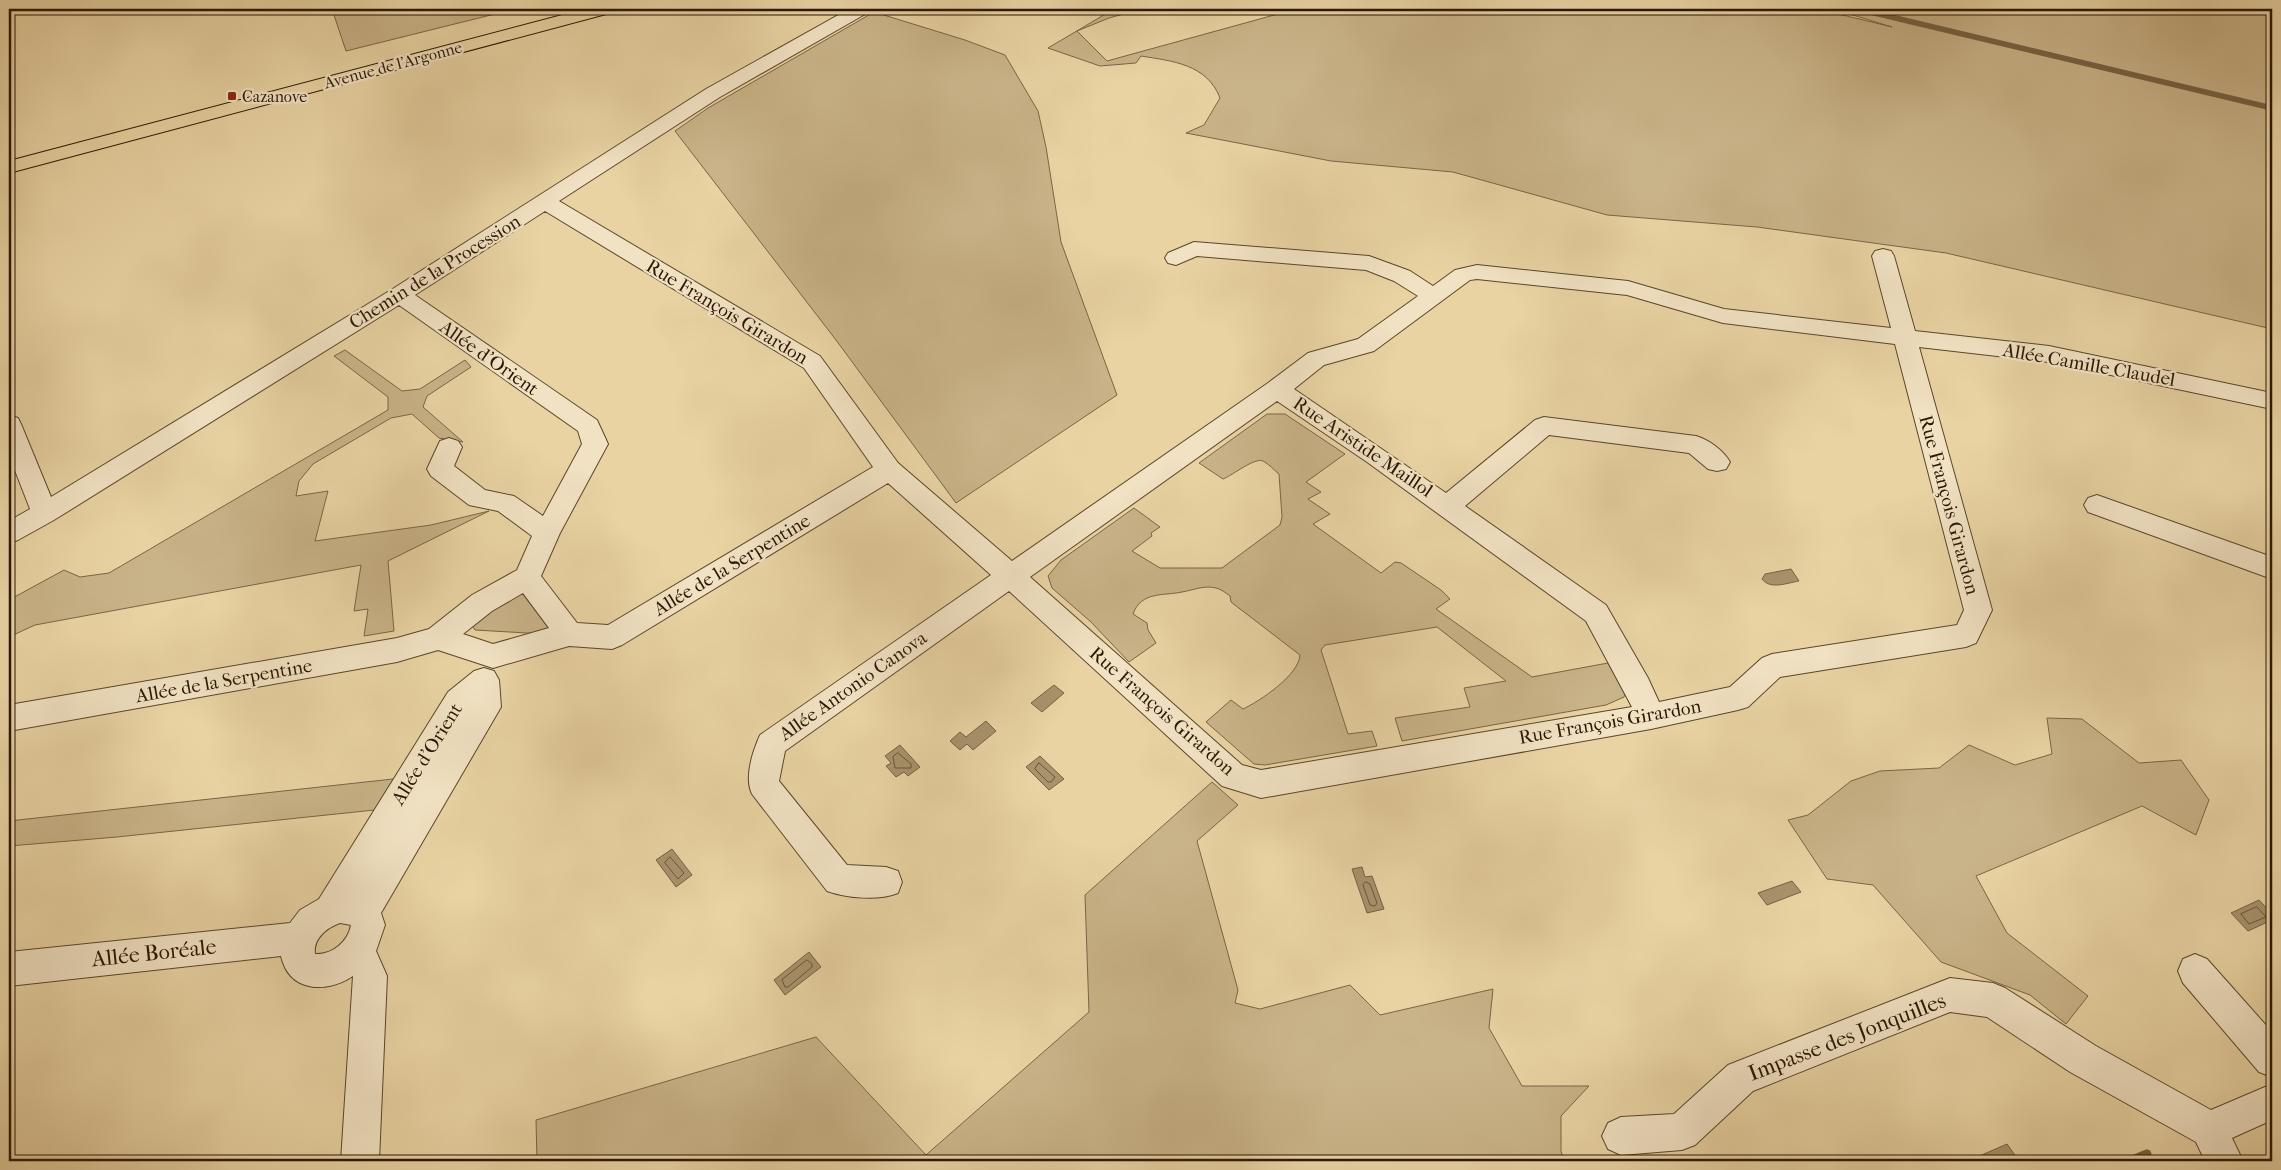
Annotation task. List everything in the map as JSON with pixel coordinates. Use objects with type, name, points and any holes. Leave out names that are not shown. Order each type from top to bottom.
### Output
[{"type":"main road","name":"Avenue de l'Argonne","points":[[9,168],[604,9]]},
{"type":"street","name":"Chemin de la Procession","points":[[9,533],[45,513],[399,295],[713,93],[861,9]]},
{"type":"street","name":"Rue François Girardon","points":[[545,202],[812,362],[889,470],[928,502],[1233,776],[1261,784],[1652,716],[1738,698],[1772,666],[1966,635],[1978,610],[1904,338],[1884,256]]},
{"type":"street","points":[[1176,258],[1194,249],[1369,263],[1402,276],[1432,296]]},
{"type":"street","points":[[1010,577],[1277,389],[1316,359],[1366,344],[1463,275],[1478,272],[1628,288],[1723,316],[1904,338]]},
{"type":"street","name":"Allée d'Orient","points":[[399,295],[588,426],[595,444],[547,533],[527,577]]},
{"type":"street","name":"Allée Camille Claudel","points":[[1904,338],[2049,354],[2272,401]]},
{"type":"street","name":"Rue Aristide Maillol","points":[[1277,389],[1448,506],[1596,613],[1638,687],[1652,716]]},
{"type":"street","points":[[9,424],[45,513]]},
{"type":"street","name":"Rue Aristide Maillol","points":[[1448,506],[1544,426],[1696,445],[1717,462]]},
{"type":"street","points":[[449,446],[440,469],[478,498],[505,503],[547,533]]},
{"type":"street","name":"Allée de la Serpentine","points":[[569,634],[612,637],[889,470]]},
{"type":"street","points":[[2097,505],[2272,568]]},
{"type":"street","points":[[527,577],[569,634],[488,668],[438,638],[482,603],[527,577]]},
{"type":"street","name":"Allée Antonio Canova","points":[[886,882],[839,880],[763,784],[771,744],[1010,577]]},
{"type":"street","name":"Allée de la Serpentine","points":[[9,718],[397,650],[438,638]]},
{"type":"street","name":"Allée d'Orient","points":[[331,910],[458,701],[488,668]]},
{"type":"street","name":"Allée d'Orient","points":[[363,913],[486,707],[488,668]]},
{"type":"street","points":[[349,907],[363,913],[367,920],[368,930],[366,940],[359,951],[336,968],[312,971],[303,967],[297,959],[296,949],[299,938],[312,921],[331,910],[349,907]]},
{"type":"street","name":"Allée Boréale","points":[[9,969],[299,938]]},
{"type":"street","points":[[359,951],[370,976],[360,1161]]},
{"type":"street","points":[[2195,971],[2272,1059]]},
{"type":"street","name":"Impasse des Jonquilles","points":[[1621,1136],[1682,1132],[1741,1078],[1950,995],[1993,1000],[2083,1059],[2209,1129]]},
{"type":"street","points":[[2224,1161],[2209,1129],[2272,1102]]},
{"type":"shaded area","points":[[332,9],[515,9],[346,51]]},
{"type":"shaded area","points":[[1114,9],[1142,9],[1109,18],[1077,31],[1107,61],[1296,9],[1818,9],[1892,27],[1833,9],[2272,9],[2272,329],[1946,253],[1757,227],[1607,215],[1453,172],[1331,161],[1186,133],[1204,125],[1220,98],[1207,78],[1197,71],[1165,60],[1141,56],[1136,63],[1100,66],[1048,48]]},
{"type":"shaded area","points":[[874,12],[965,40],[1005,55],[1038,111],[1046,147],[1061,242],[1117,395],[956,503],[836,340],[675,131],[708,108]]},
{"type":"shaded area","points":[[345,350],[402,391],[420,389],[465,360],[471,367],[427,396],[423,407],[463,442],[439,438],[412,414],[391,418],[313,464],[299,481],[296,496],[328,491],[315,541],[431,525],[489,511],[388,561],[394,631],[364,636],[368,609],[354,611],[361,565],[35,625],[9,637],[9,600],[64,570],[80,577],[109,573],[388,410],[388,397],[334,356]]},
{"type":"shaded area","points":[[1267,414],[1285,414],[1345,454],[1306,482],[1321,492],[1308,499],[1330,514],[1313,524],[1381,573],[1395,562],[1401,563],[1441,590],[1450,599],[1436,609],[1532,677],[1608,663],[1626,693],[1624,697],[1606,705],[1402,741],[1395,718],[1470,707],[1464,688],[1506,681],[1437,627],[1325,645],[1321,650],[1348,734],[1372,731],[1377,746],[1265,765],[1254,764],[1206,722],[1231,700],[1243,709],[1268,694],[1293,671],[1300,655],[1231,602],[1230,596],[1222,590],[1207,587],[1154,596],[1142,601],[1133,614],[1147,623],[1148,630],[1156,643],[1129,662],[1091,622],[1052,588],[1048,576],[1061,560],[1134,508],[1160,527],[1151,533],[1152,536],[1132,551],[1160,568],[1222,568],[1280,525],[1282,517],[1279,474],[1265,462],[1259,460],[1223,479],[1199,463]]},
{"type":"shaded area","points":[[522,593],[549,629],[544,634],[475,630],[473,627],[478,619]]},
{"type":"shaded area","points":[[2047,718],[2082,719],[2139,763],[2181,760],[2209,800],[2196,835],[2142,806],[1976,876],[2007,933],[2088,996],[2066,1024],[2030,995],[1941,962],[1873,885],[1827,879],[1788,820],[1808,815],[1851,781],[1880,771],[1939,768],[1969,745],[2015,765],[2052,754]]},
{"type":"shaded area","points":[[402,778],[384,809],[117,837],[9,846],[9,821]]},
{"type":"shaded area","points":[[1212,782],[1238,805],[1197,841],[1238,990],[1235,1003],[1260,1009],[1350,985],[1380,1015],[1493,989],[1489,1028],[1522,1086],[1589,1086],[1561,1116],[1561,1151],[1564,1161],[537,1161],[536,1120],[816,1037],[926,1155],[1089,1012],[1085,895]]},
{"type":"water","points":[[1791,569],[1799,581],[1774,585],[1762,579],[1765,574]]},
{"type":"water","points":[[1054,685],[1064,693],[1042,712],[1031,703]]},
{"type":"water","points":[[986,721],[996,731],[973,750],[967,744],[960,750],[950,741],[960,732],[966,737]]},
{"type":"water","points":[[900,745],[920,767],[908,776],[904,772],[896,777],[886,766],[891,763],[885,756]]},
{"type":"water","points":[[1040,756],[1064,779],[1049,790],[1026,767]]},
{"type":"water","points":[[672,849],[692,875],[676,887],[656,860]]},
{"type":"water","points":[[1362,867],[1365,877],[1372,876],[1384,909],[1367,913],[1352,869]]},
{"type":"water","points":[[1792,881],[1801,892],[1767,905],[1758,893]]},
{"type":"water","points":[[2259,900],[2272,914],[2272,920],[2248,931],[2231,913]]},
{"type":"water","points":[[809,952],[821,967],[785,995],[774,980]]},
{"type":"water","points":[[2007,1144],[2019,1161],[1977,1161],[1975,1158]]},
{"type":"waterway","points":[[1858,9],[2272,108]]},
{"type":"waterway","points":[[2130,1161],[2147,1154]]},
{"type":"place","name":"Cazanove","points":[[232,96]]}]
